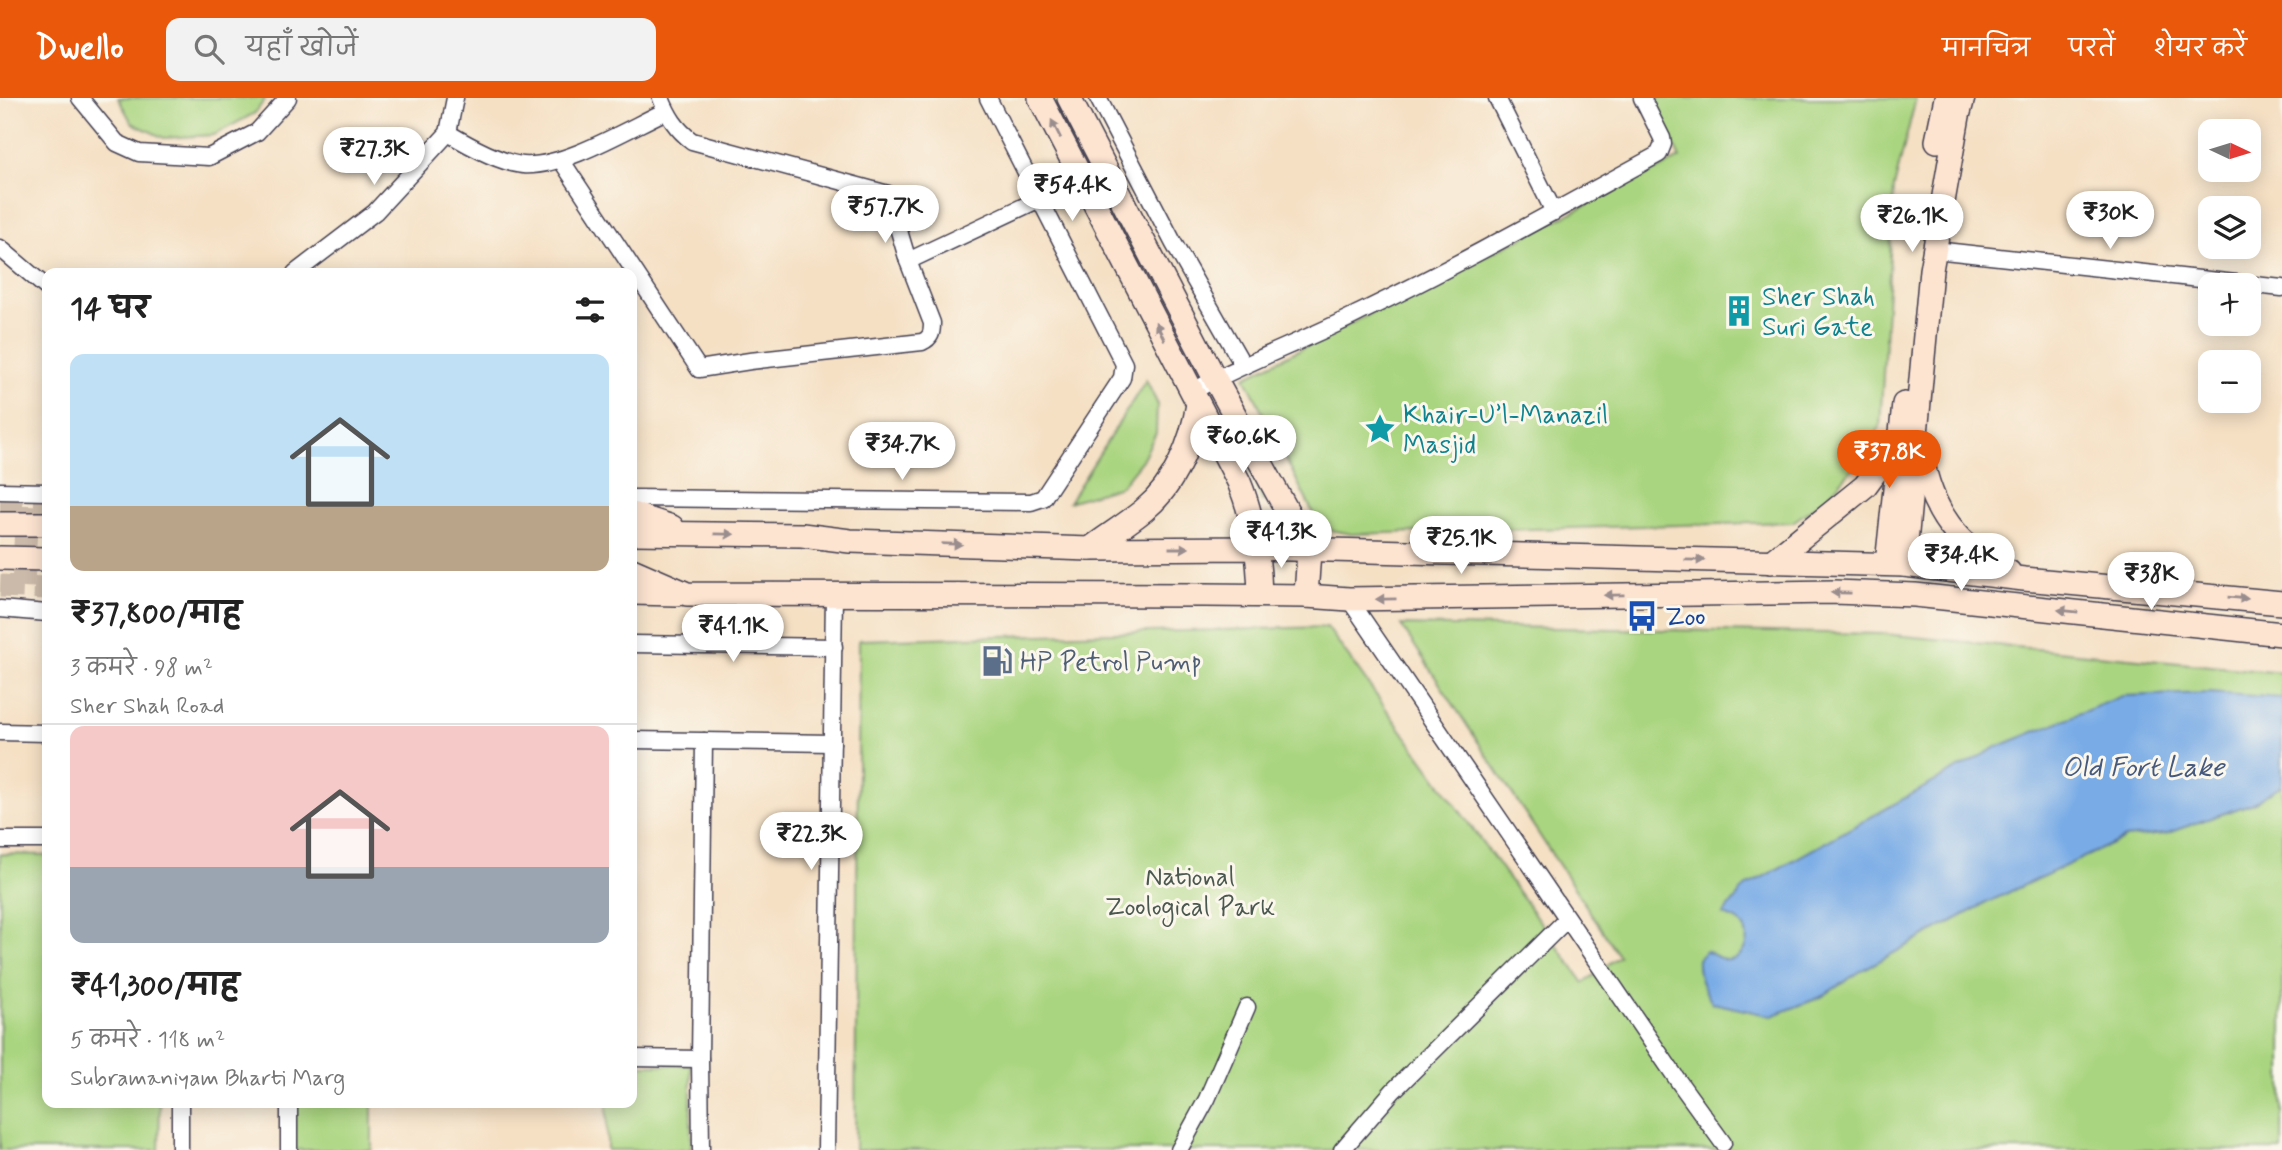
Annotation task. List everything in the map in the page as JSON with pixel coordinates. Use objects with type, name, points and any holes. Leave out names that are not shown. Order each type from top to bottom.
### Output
[{"type":"main road","points":[[1040,98],[1248,502],[1257,548],[1260,595]]},
{"type":"main road","points":[[1069,98],[1215,379],[1309,551],[1306,596]]},
{"type":"main road","points":[[1896,565],[1900,438],[1916,262],[1946,98]]},
{"type":"main road","points":[[1899,530],[1918,420],[1934,250],[1963,98]]},
{"type":"main road","points":[[1090,549],[1146,509],[1165,487],[1193,435],[1195,398]]},
{"type":"main road","points":[[1918,420],[1925,478],[1936,505],[1952,530],[1973,551],[2024,579]]},
{"type":"main road","points":[[1770,562],[1865,486],[1900,438]]},
{"type":"main road","points":[[637,516],[694,534]]},
{"type":"main road","points":[[0,524],[42,524]]},
{"type":"main road","points":[[637,533],[802,535],[850,541],[1090,549],[1257,548],[1896,565],[2282,603]]},
{"type":"main road","points":[[0,558],[42,559]]},
{"type":"main road","points":[[637,572],[687,594]]},
{"type":"main road","points":[[637,593],[1260,595],[1349,599],[1834,592],[1915,595],[2282,634]]},
{"type":"street","points":[[80,98],[117,143],[139,153],[209,157],[257,132],[288,98]]},
{"type":"street","points":[[302,268],[375,212],[448,133],[455,98]]},
{"type":"street","points":[[637,498],[1039,501],[1122,378],[1124,364],[988,98]]},
{"type":"street","points":[[1098,98],[1174,244],[1243,365]]},
{"type":"street","points":[[1497,98],[1554,212]]},
{"type":"street","points":[[1195,398],[1215,379],[1358,314],[1554,212],[1659,153],[1662,149],[1662,138],[1642,98]]},
{"type":"street","points":[[448,133],[477,150],[523,165],[561,160],[664,104],[678,131],[692,141],[884,191],[891,197],[908,261],[932,323],[932,333],[922,342],[699,369],[637,275]]},
{"type":"street","points":[[561,160],[632,268]]},
{"type":"street","points":[[908,261],[1082,178]]},
{"type":"street","points":[[1,250],[42,284]]},
{"type":"street","points":[[1934,250],[2282,288]]},
{"type":"street","points":[[0,491],[42,492]]},
{"type":"street","points":[[826,1150],[834,595]]},
{"type":"street","points":[[1349,599],[1723,1143]]},
{"type":"street","points":[[0,609],[42,613]]},
{"type":"street","points":[[637,644],[834,647]]},
{"type":"street","points":[[0,732],[42,733]]},
{"type":"street","points":[[637,740],[832,743]]},
{"type":"street","points":[[701,1150],[704,741]]},
{"type":"street","points":[[0,840],[42,839]]},
{"type":"street","points":[[1342,1150],[1393,1091],[1567,919]]},
{"type":"street","points":[[1179,1150],[1207,1099],[1247,1007]]},
{"type":"street","points":[[637,1058],[700,1059]]},
{"type":"street","points":[[180,1108],[180,1150]]},
{"type":"street","points":[[289,1108],[289,1150]]},
{"type":"green space","points":[[118,98],[266,98],[255,113],[214,135],[164,138],[132,123]]},
{"type":"green space","points":[[1049,98],[1058,98],[1141,262],[1136,265]]},
{"type":"green space","points":[[1653,98],[1916,98],[1894,187],[1880,427],[1857,464],[1826,498],[1793,522],[1351,534],[1331,530],[1316,519],[1245,377],[1680,158]]},
{"type":"green space","points":[[1146,380],[1157,403],[1156,433],[1142,460],[1121,486],[1069,502]]},
{"type":"green space","points":[[1208,390],[1264,488],[1267,501],[1262,501],[1254,478],[1206,394]]},
{"type":"green space","name":"National Zoological Park","points":[[1401,625],[1884,634],[2282,673],[2282,1150],[855,1150],[859,640],[1327,627],[1584,983],[1619,956]]},
{"type":"green space","points":[[0,854],[42,855],[42,1108],[160,1108],[159,1150],[0,1150]]},
{"type":"green space","points":[[637,1065],[691,1065],[691,1150],[607,1150],[607,1108],[637,1108]]},
{"type":"green space","points":[[288,1108],[372,1108],[372,1150],[288,1150]]},
{"type":"water","name":"Old Fort Lake","points":[[2210,693],[2282,698],[2282,785],[2253,803],[2165,834],[2125,838],[1984,904],[1864,969],[1821,997],[1772,1016],[1713,1003],[1706,993],[1700,977],[1698,959],[1706,951],[1722,959],[1733,959],[1745,948],[1747,937],[1743,926],[1737,920],[1723,915],[1745,887],[1997,747],[2122,696]]},
{"type":"tunnel","points":[[0,504],[42,505]]},
{"type":"tunnel","points":[[23,587],[27,505]]},
{"type":"tunnel","points":[[0,586],[42,588]]},
{"type":"place","name":"Sher Shah Suri Gate","points":[[1739,311]]},
{"type":"place","name":"Khair-U’l-Manazil Masjid","points":[[1380,429]]},
{"type":"place","name":"Zoo","points":[[1642,616]]},
{"type":"place","name":"HP Petrol Pump","points":[[997,661]]}]
